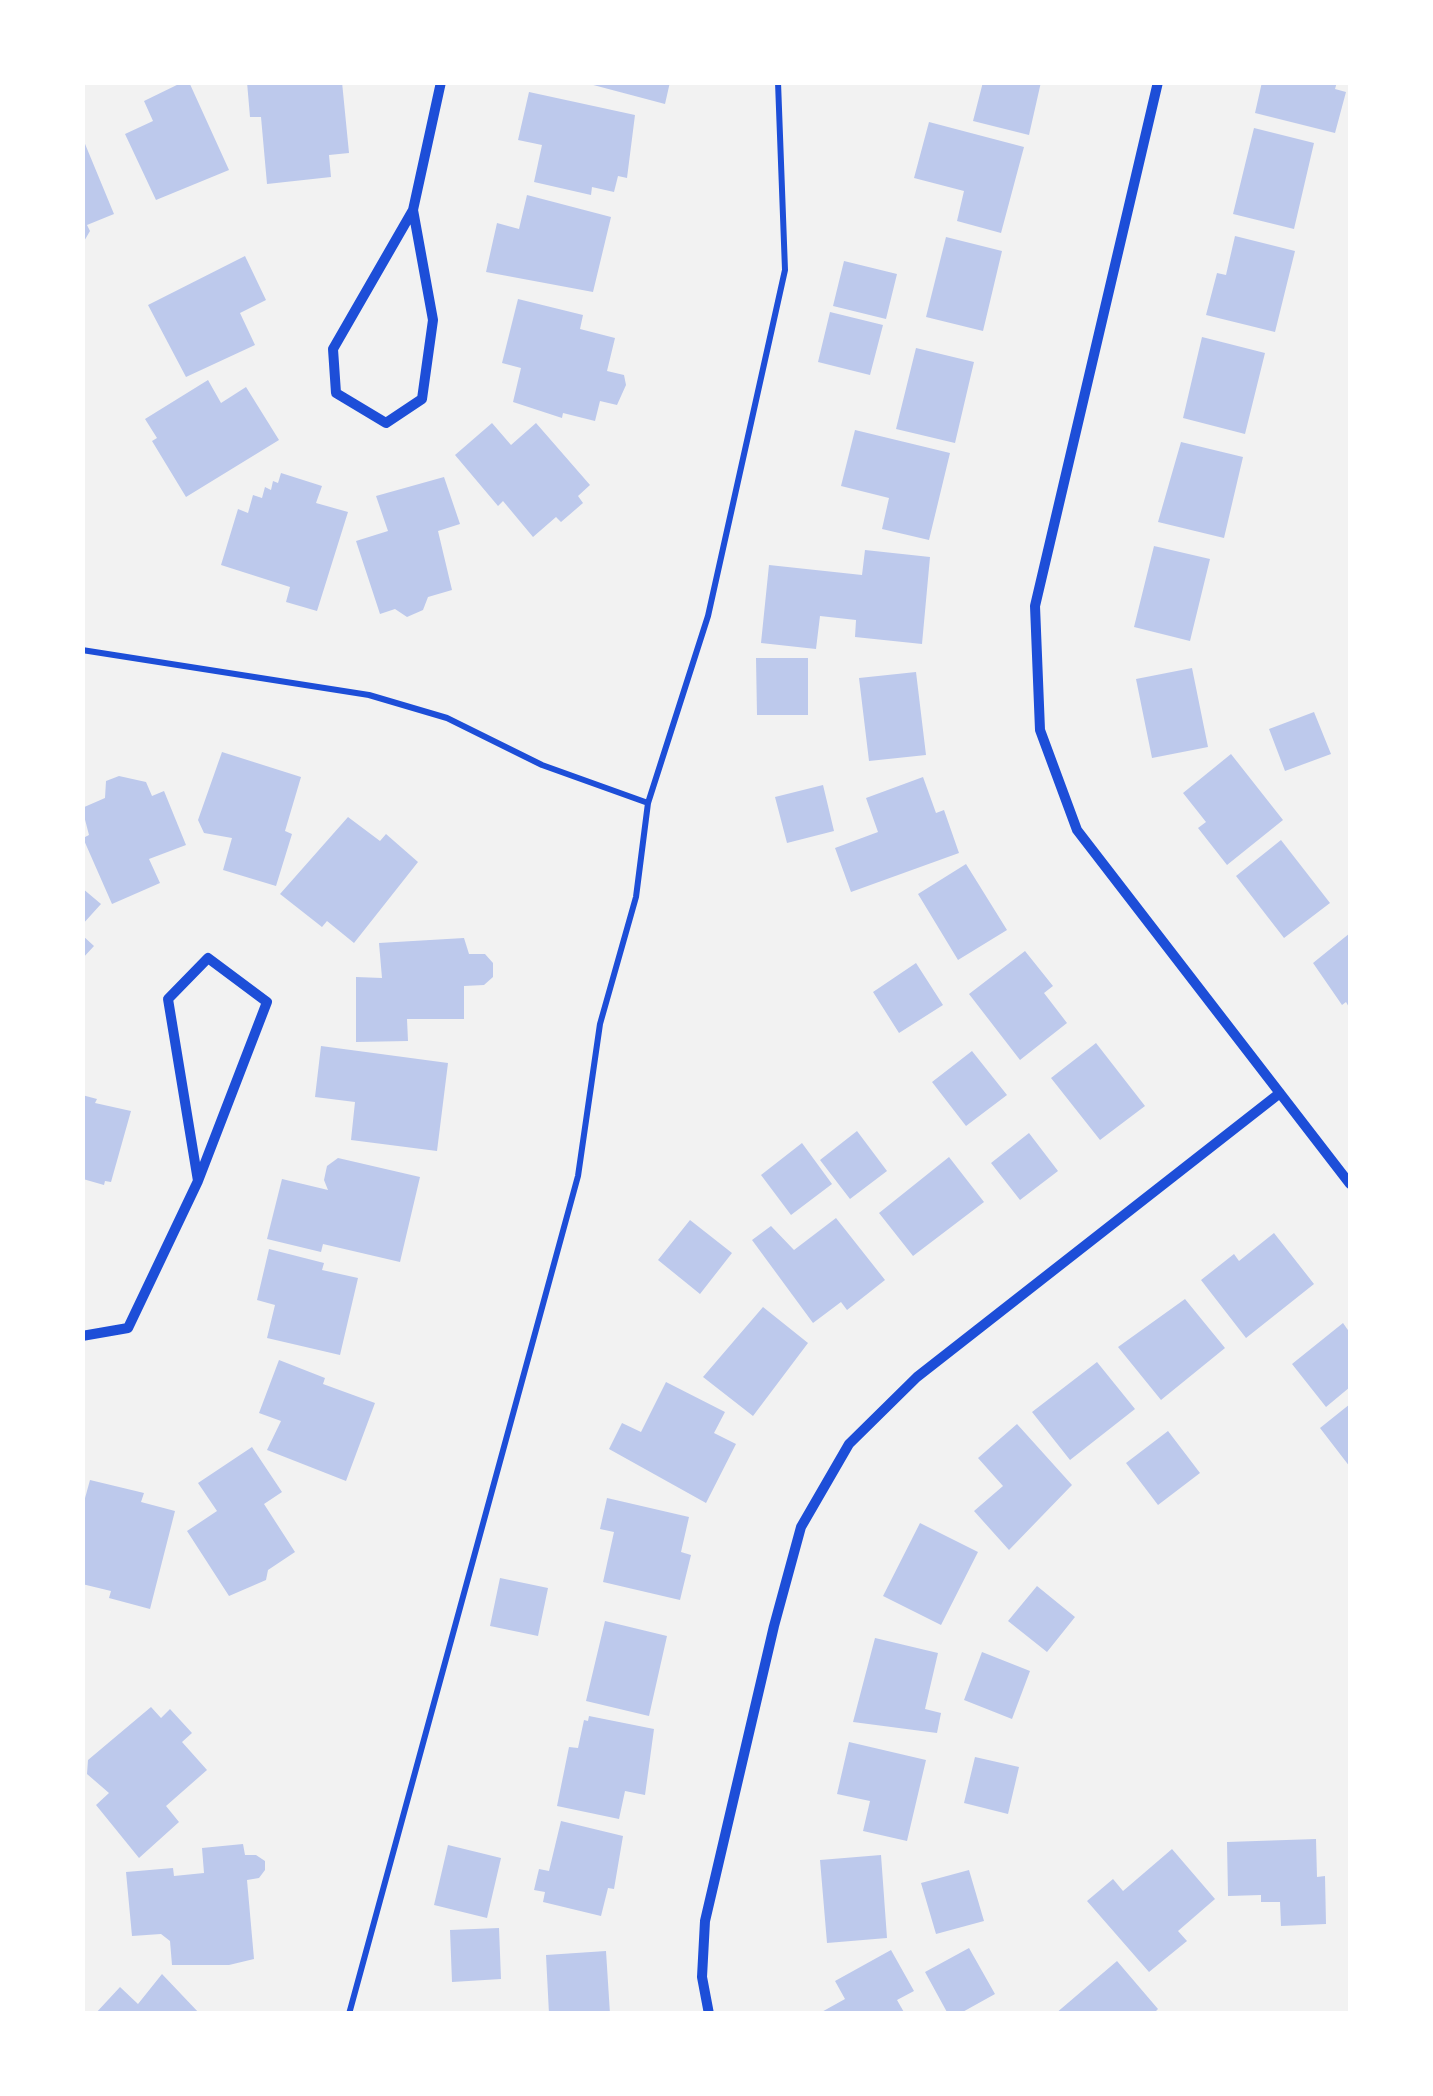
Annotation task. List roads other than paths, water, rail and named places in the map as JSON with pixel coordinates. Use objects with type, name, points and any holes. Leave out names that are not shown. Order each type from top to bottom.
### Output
[{"type":"street","points":[[413,210],[433,320],[422,400],[386,423],[336,393],[333,349],[413,210],[440,82]]},
{"type":"street","points":[[1158,82],[1035,606],[1040,730],[1078,830],[1350,1184]]},
{"type":"street","points":[[82,1336],[128,1328],[198,1180],[267,1002],[208,958],[168,999],[198,1180]]},
{"type":"street","points":[[709,2014],[702,1977],[705,1920],[774,1626],[801,1527],[849,1444],[917,1377],[1280,1093]]}]
